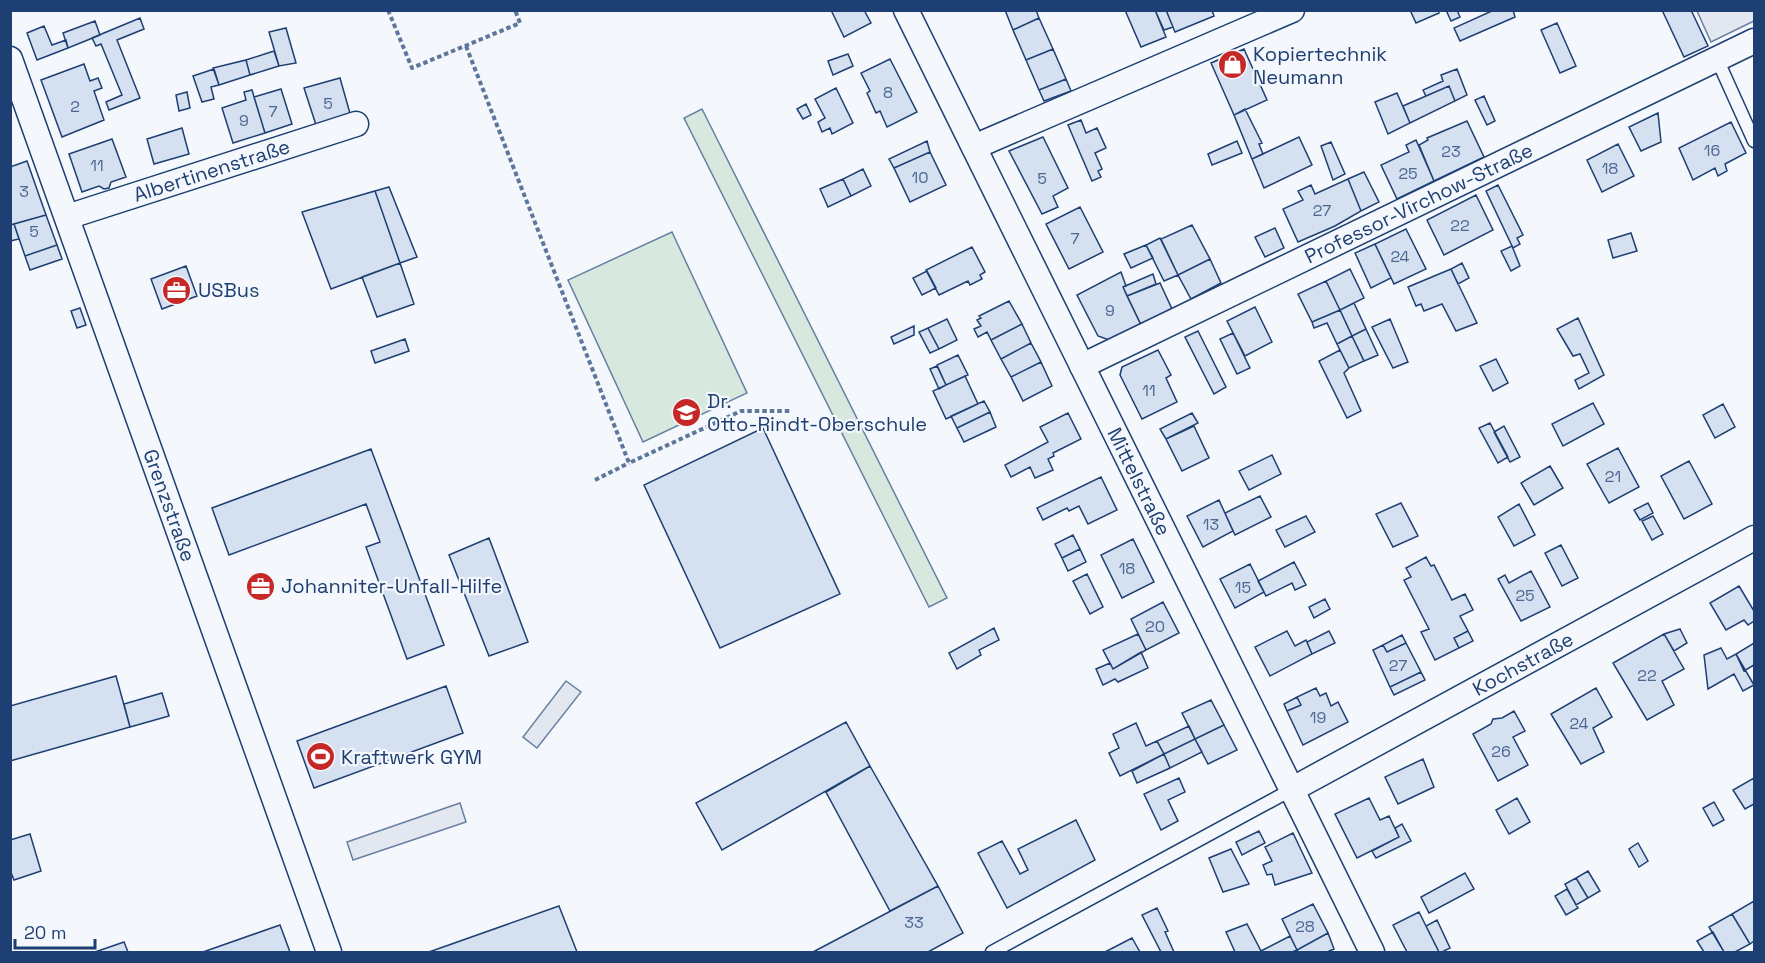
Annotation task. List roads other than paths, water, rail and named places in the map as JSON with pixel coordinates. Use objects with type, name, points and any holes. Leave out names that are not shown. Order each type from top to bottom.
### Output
[{"type":"street","name":"Mittelstraße","points":[[906,10],[1372,952]]},
{"type":"street","points":[[974,147],[1292,10]]},
{"type":"street","name":"Professor-Virchow-Straße","points":[[1082,366],[1755,41]]},
{"type":"street","name":"Grenzstraße","points":[[10,59],[329,952]]},
{"type":"street","name":"Albertinenstraße","points":[[67,217],[356,124]]},
{"type":"street","name":"Kochstraße","points":[[1291,790],[1755,538]]},
{"type":"lane","points":[[1717,60],[1755,141]]},
{"type":"lane","points":[[992,952],[1291,790]]},
{"type":"place","name":"Kopiertechnik Neumann","points":[[1232,65]]},
{"type":"place","name":"USBus","points":[[177,290]]},
{"type":"place","name":"Dr. Otto-Rindt-Oberschule","points":[[686,413]]},
{"type":"place","name":"Johanniter-Unfall-Hilfe","points":[[260,586]]},
{"type":"place","name":"Kraftwerk GYM","points":[[320,757]]}]
